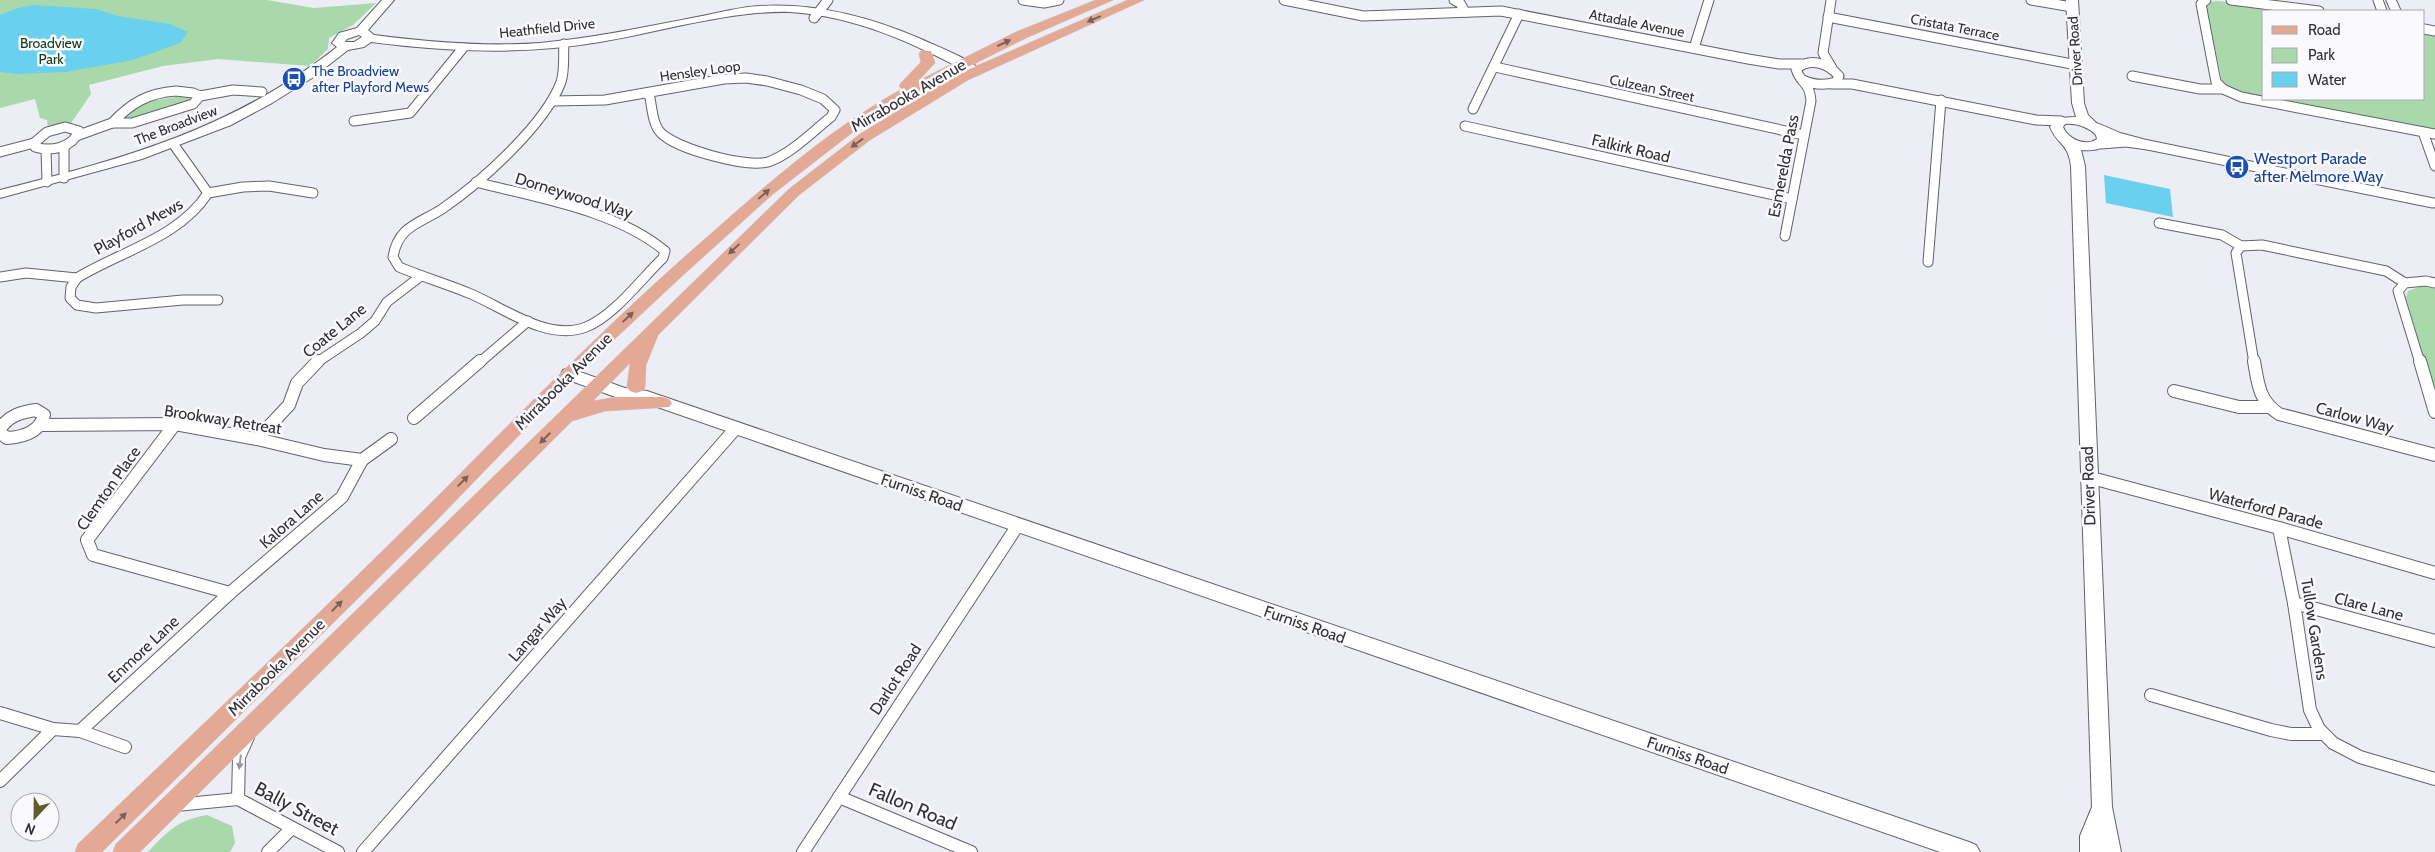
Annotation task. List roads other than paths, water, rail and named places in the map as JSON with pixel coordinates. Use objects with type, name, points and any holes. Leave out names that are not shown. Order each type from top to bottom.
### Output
[{"type":"main road","name":"Mirrabooka Avenue","points":[[124,852],[794,192],[865,137],[964,70],[981,54],[1107,0]]},
{"type":"main road","name":"Mirrabooka Avenue","points":[[86,852],[416,529],[572,372],[675,273],[768,190],[861,119],[884,106],[964,70],[1138,0]]},
{"type":"main road","points":[[884,106],[926,67],[930,51]]},
{"type":"main road","points":[[638,391],[638,365],[656,328]]},
{"type":"main road","points":[[560,422],[585,408],[623,402],[663,403]]},
{"type":"street","points":[[364,35],[388,0]]},
{"type":"street","points":[[816,15],[828,0]]},
{"type":"street","points":[[1023,0],[1044,3],[1060,0]]},
{"type":"street","name":"Attadale Avenue","points":[[1284,0],[1363,16],[1501,11],[1748,59],[1779,64],[1806,63],[1832,68]]},
{"type":"street","points":[[1454,0],[1460,3],[1465,12]]},
{"type":"street","points":[[1694,48],[1709,0]]},
{"type":"street","points":[[1831,84],[1836,82],[1839,76],[1823,52],[1832,0]]},
{"type":"street","points":[[2031,0],[2072,4]]},
{"type":"street","points":[[2206,0],[2201,4],[2216,82],[2223,90]]},
{"type":"street","points":[[2231,0],[2311,10]]},
{"type":"street","name":"Driver Road","points":[[2072,4],[2078,103],[2082,116],[2104,137],[2098,144]]},
{"type":"street","points":[[1473,109],[1519,14]]},
{"type":"street","name":"Heathfield Drive","points":[[364,35],[490,50],[564,44],[728,15],[816,15],[930,51],[964,70]]},
{"type":"street","name":"Cristata Terrace","points":[[1828,16],[2077,65]]},
{"type":"street","name":"The Broadview","points":[[0,194],[64,178],[174,144],[245,113],[304,79],[345,46],[358,45],[364,35]]},
{"type":"street","points":[[1802,79],[1796,72],[1825,43]]},
{"type":"street","name":"Dorneywood Way","points":[[476,182],[623,224],[658,243],[665,251],[663,258],[599,319],[585,327],[566,331],[528,321],[472,294],[399,267],[393,257],[397,239],[414,225],[440,210],[476,182],[532,127],[553,102],[562,81],[564,44]]},
{"type":"street","points":[[354,121],[410,113],[464,48]]},
{"type":"street","points":[[930,51],[981,54]]},
{"type":"street","name":"Attadale Avenue","points":[[1748,59],[1768,64],[1816,84],[1831,84]]},
{"type":"street","name":"Culzean Street","points":[[1494,67],[1804,135]]},
{"type":"street","points":[[1832,68],[1854,79],[1884,89]]},
{"type":"street","points":[[2132,76],[2200,89],[2223,90],[2241,97],[2435,134]]},
{"type":"street","name":"Hensley Loop","points":[[553,102],[581,102],[649,93],[724,79],[752,79],[778,84],[816,96],[830,103],[835,110],[831,117],[775,158],[763,163],[751,164],[681,144],[664,136],[656,126],[649,93]]},
{"type":"street","name":"Esmerelda Pass","points":[[1785,236],[1811,101],[1810,88],[1802,79]]},
{"type":"street","points":[[1831,84],[1852,84],[1884,89],[2036,120],[2075,120],[2118,137],[2148,145]]},
{"type":"street","name":"Esmerelda Pass","points":[[1811,101],[1820,90],[1831,84]]},
{"type":"street","points":[[112,123],[132,104],[156,93],[187,91],[200,96],[233,90],[262,92]]},
{"type":"street","points":[[34,143],[35,147],[46,150],[64,146],[79,135],[112,123],[132,123],[184,108],[192,104],[200,96]]},
{"type":"street","points":[[1928,262],[1941,100]]},
{"type":"street","name":"Driver Road","points":[[2063,121],[2071,115],[2078,103]]},
{"type":"street","points":[[2012,114],[2046,127],[2064,138],[2081,145],[2126,142],[2148,145],[2434,202]]},
{"type":"street","points":[[2063,121],[2056,127],[2064,138]]},
{"type":"street","name":"Falkirk Road","points":[[1465,126],[1792,199]]},
{"type":"street","points":[[0,152],[34,143],[41,135],[57,128],[76,128],[79,135]]},
{"type":"street","points":[[2423,132],[2435,166]]},
{"type":"street","name":"Driver Road","points":[[2064,138],[2076,152],[2078,166],[2088,477],[2102,807],[2110,852]]},
{"type":"street","points":[[174,144],[208,193],[243,187],[269,186],[313,193]]},
{"type":"street","points":[[2078,166],[2084,153],[2098,144]]},
{"type":"street","points":[[64,146],[64,178]]},
{"type":"street","points":[[46,150],[47,182]]},
{"type":"street","name":"Playford Mews","points":[[77,278],[190,217],[203,204],[208,193]]},
{"type":"street","points":[[2159,222],[2222,235],[2241,246],[2262,245],[2386,271],[2405,283],[2426,281],[2435,283]]},
{"type":"street","points":[[2241,246],[2236,253],[2237,263],[2259,393],[2268,407]]},
{"type":"street","points":[[0,277],[26,273],[77,278],[71,287],[70,298],[78,305],[96,308],[183,300],[218,300]]},
{"type":"street","name":"Coate Lane","points":[[257,439],[289,405],[297,383],[318,361],[361,333],[375,320],[387,302],[421,276]]},
{"type":"street","points":[[2405,283],[2398,291],[2435,412]]},
{"type":"street","points":[[414,418],[528,321]]},
{"type":"street","name":"Furniss Road","points":[[572,372],[601,382],[624,394],[638,391],[663,403],[1968,852]]},
{"type":"street","name":"Carlow Way","points":[[2174,391],[2240,407],[2268,407],[2279,414],[2435,455]]},
{"type":"street","points":[[36,410],[44,415],[41,425],[21,436],[2,431],[20,412],[36,410]]},
{"type":"street","name":"Brookway Retreat","points":[[41,425],[175,424],[257,439],[324,455],[362,460]]},
{"type":"street","name":"Clemton Place","points":[[175,424],[87,540],[93,555],[230,593]]},
{"type":"street","name":"Langar Way","points":[[362,852],[736,428]]},
{"type":"street","points":[[362,460],[391,439]]},
{"type":"street","name":"Kalora Lane","points":[[230,593],[342,497],[362,460]]},
{"type":"street","name":"Waterford Parade","points":[[2088,477],[2278,528],[2435,573]]},
{"type":"street","name":"Darlot Road","points":[[803,852],[1018,525]]},
{"type":"street","name":"Tullow Gardens","points":[[2278,528],[2294,603],[2310,710],[2323,734],[2349,751],[2435,779]]},
{"type":"street","name":"Enmore Lane","points":[[80,731],[230,593]]},
{"type":"street","name":"Clare Lane","points":[[2294,603],[2435,641]]},
{"type":"street","points":[[2151,695],[2271,730],[2291,734],[2323,734]]},
{"type":"street","points":[[0,713],[53,728],[80,731],[125,746]]},
{"type":"street","name":"Bally Street","points":[[238,799],[239,757],[252,727]]},
{"type":"street","points":[[0,781],[53,728]]},
{"type":"street","name":"Fallon Road","points":[[839,797],[971,852]]},
{"type":"street","name":"Bally Street","points":[[172,806],[195,802],[238,799],[291,829],[338,852]]},
{"type":"street","name":"Driver Road","points":[[2091,852],[2090,836],[2102,807]]},
{"type":"street","points":[[268,852],[291,829]]},
{"type":"water","points":[[34,5],[96,9],[118,16],[170,24],[188,32],[180,43],[133,60],[66,72],[17,74],[0,72],[0,15],[18,8]]},
{"type":"water","points":[[2104,175],[2170,189],[2173,217],[2106,203]]},
{"type":"place","name":"The Broadview after Playford Mews","points":[[294,79]]},
{"type":"place","name":"Westport Parade after Melmore Way","points":[[2237,167]]},
{"type":"park label","name":"Broadview Park","points":[[51,52]]}]
